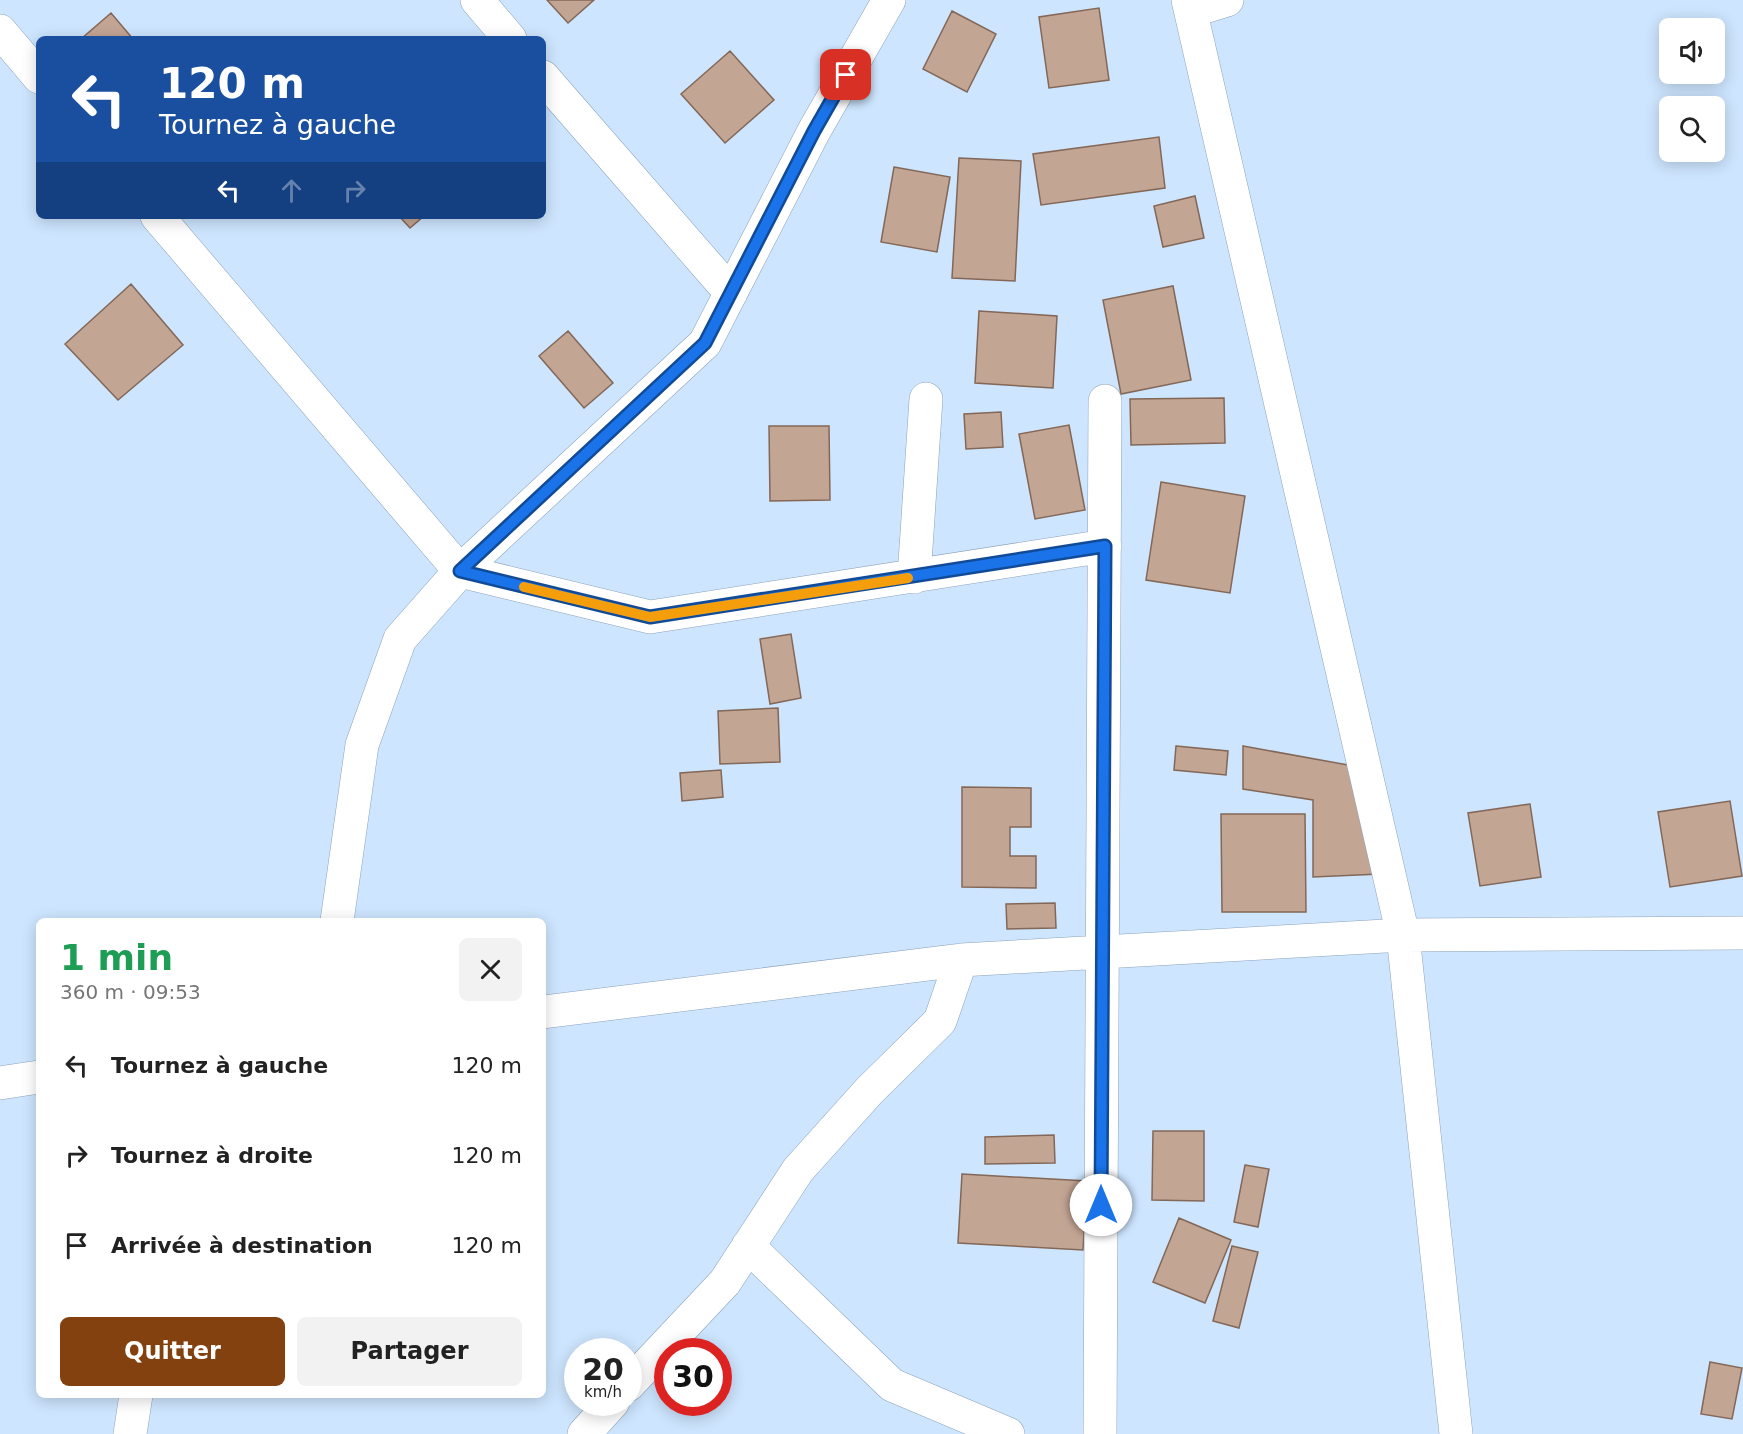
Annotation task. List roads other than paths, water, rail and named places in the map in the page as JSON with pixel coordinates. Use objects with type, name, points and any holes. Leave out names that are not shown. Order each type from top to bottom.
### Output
[{"type":"street","points":[[477,0],[507,36]]},
{"type":"street","points":[[337,918],[362,744],[400,639],[460,571],[705,343],[814,131],[889,0]]},
{"type":"street","points":[[1227,0],[1189,5],[1403,934],[1456,1434]]},
{"type":"street","points":[[0,31],[36,73]]},
{"type":"street","points":[[546,80],[731,293]]},
{"type":"street","points":[[160,219],[460,571],[650,617],[1105,546]]},
{"type":"street","points":[[914,577],[926,399]]},
{"type":"street","points":[[1100,1434],[1105,401]]},
{"type":"street","points":[[546,1012],[961,960],[1403,934],[1743,933]]},
{"type":"street","points":[[642,1370],[725,1282],[798,1170],[869,1091],[940,1021],[961,960]]},
{"type":"street","points":[[0,1083],[36,1077]]},
{"type":"street","points":[[748,1246],[891,1385],[1008,1434]]},
{"type":"street","points":[[130,1434],[136,1398]]},
{"type":"street","points":[[584,1434],[600,1416]]}]
